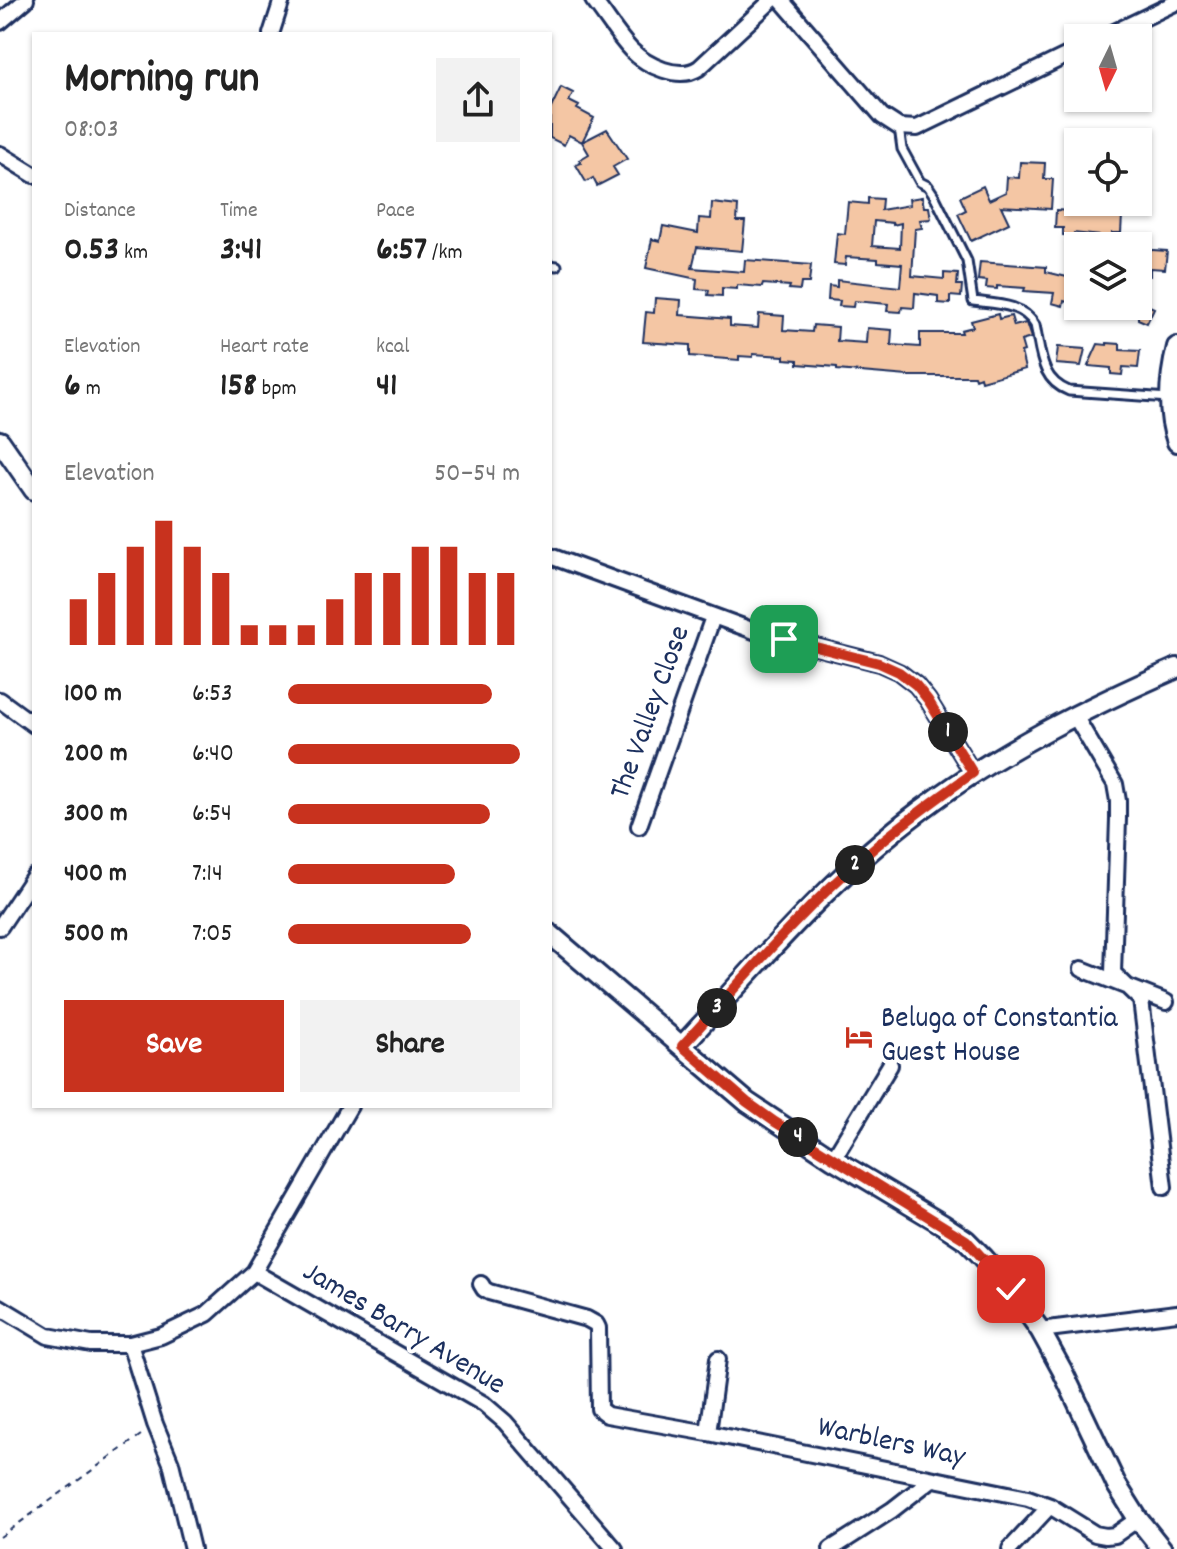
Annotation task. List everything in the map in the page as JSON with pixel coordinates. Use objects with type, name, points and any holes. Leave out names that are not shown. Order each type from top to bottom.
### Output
[{"type":"street","points":[[0,22],[26,0]]},
{"type":"street","points":[[272,32],[282,0]]},
{"type":"street","points":[[593,0],[633,52],[662,70],[679,74],[691,73],[699,68],[772,0]]},
{"type":"street","points":[[781,0],[882,116],[899,127],[917,128],[1064,57]]},
{"type":"street","points":[[1131,24],[1177,2]]},
{"type":"street","points":[[0,154],[32,174]]},
{"type":"street","points":[[1177,347],[1169,398],[1169,412],[1177,442]]},
{"type":"street","points":[[0,441],[32,487]]},
{"type":"street","points":[[552,557],[757,632],[879,663],[899,672],[916,685],[928,700],[973,773]]},
{"type":"street","name":"The Valley Close","points":[[639,826],[713,617]]},
{"type":"street","points":[[682,1046],[805,913],[920,810],[1008,751],[1113,696],[1177,668]]},
{"type":"street","points":[[0,700],[32,724]]},
{"type":"street","points":[[1075,716],[1115,784],[1118,819],[1113,973],[1141,1000],[1164,1187]]},
{"type":"street","points":[[0,927],[32,879]]},
{"type":"street","points":[[552,936],[747,1102],[966,1240],[1011,1289],[1040,1330],[1116,1484],[1162,1549]]},
{"type":"street","points":[[1082,969],[1166,1002]]},
{"type":"street","points":[[833,1159],[890,1065]]},
{"type":"street","points":[[1,1309],[48,1336],[91,1344],[130,1344],[161,1336],[207,1314],[254,1272],[349,1108]]},
{"type":"street","name":"James Barry Avenue","points":[[254,1272],[484,1404],[505,1422],[605,1545]]},
{"type":"street","name":"Warblers Way","points":[[481,1284],[489,1292],[596,1324],[599,1409],[607,1415],[1028,1498],[1050,1506],[1095,1534],[1115,1535],[1138,1519]]},
{"type":"street","points":[[1040,1330],[1177,1313]]},
{"type":"street","points":[[130,1344],[155,1424],[171,1463],[192,1549]]},
{"type":"street","points":[[708,1433],[718,1359]]},
{"type":"street","points":[[831,1549],[892,1510],[932,1479]]},
{"type":"street","points":[[1010,1549],[1050,1506]]},
{"type":"lane","points":[[899,127],[902,149],[920,182],[928,186],[934,195],[967,261],[973,301],[1010,306],[1031,319],[1045,370],[1051,380],[1069,391],[1169,398]]},
{"type":"path","points":[[0,1537],[155,1424]]},
{"type":"building","points":[[561,87],[573,93],[569,101],[579,106],[577,109],[594,118],[582,142],[569,135],[564,145],[552,139],[552,106]]},
{"type":"building","points":[[607,129],[627,159],[613,167],[618,175],[597,186],[593,178],[586,182],[576,165],[589,154],[582,142]]},
{"type":"building","points":[[1020,162],[1045,163],[1044,179],[1053,179],[1051,209],[1001,206],[1009,223],[971,241],[958,214],[966,210],[960,197],[983,186],[989,200],[1006,192],[1007,177],[1019,178]]},
{"type":"building","points":[[922,197],[924,207],[929,207],[931,219],[920,220],[922,228],[915,229],[912,276],[944,279],[944,273],[958,274],[957,285],[962,285],[961,297],[950,296],[950,304],[938,303],[938,296],[915,293],[914,308],[902,307],[901,312],[887,311],[888,304],[854,301],[853,307],[839,306],[840,301],[828,300],[829,286],[837,287],[837,280],[900,287],[902,264],[846,257],[845,265],[834,264],[837,233],[845,234],[848,202],[868,204],[868,198],[882,199],[881,210],[910,205],[909,199]],"holes":[[[874,221],[901,223],[900,248],[872,246]]]},
{"type":"building","points":[[712,203],[738,206],[737,221],[745,221],[742,251],[697,247],[692,268],[744,272],[745,260],[811,265],[809,283],[801,283],[800,290],[789,289],[790,286],[737,285],[737,289],[722,288],[722,296],[708,295],[709,290],[696,289],[697,279],[646,268],[652,239],[660,241],[663,226],[698,233],[699,218],[711,219]]},
{"type":"building","points":[[1056,210],[1064,211],[1064,216],[1122,216],[1121,232],[1064,232],[1064,235],[1063,228],[1055,228]]},
{"type":"building","points":[[1152,250],[1167,251],[1165,269],[1152,268]]},
{"type":"building","points":[[980,262],[1046,267],[1046,272],[1064,276],[1063,306],[1052,303],[1054,293],[1024,291],[1025,288],[986,288],[987,281],[978,280]]},
{"type":"building","points":[[655,298],[681,300],[680,315],[730,319],[730,326],[758,328],[759,314],[784,316],[783,330],[812,332],[813,325],[838,327],[837,341],[866,343],[867,328],[892,330],[891,345],[920,347],[920,333],[962,333],[961,330],[973,327],[971,321],[998,314],[999,319],[1011,316],[1014,326],[1026,323],[1031,338],[1021,341],[1025,369],[981,381],[980,377],[975,379],[974,376],[908,376],[837,370],[837,367],[798,364],[798,360],[784,359],[784,356],[753,354],[753,357],[739,356],[739,360],[690,356],[690,345],[643,342],[646,312],[654,313]]},
{"type":"building","points":[[1098,344],[1120,344],[1120,350],[1140,351],[1138,368],[1123,367],[1122,375],[1111,374],[1111,368],[1088,366]]},
{"type":"building","points":[[1058,347],[1085,349],[1081,366],[1056,364]]},
{"type":"place","name":"Beluga of Constantia Guest House","points":[[859,1037]]},
{"type":"route","points":[[784,639],[879,663],[899,672],[916,685],[928,700],[973,773],[920,810],[864,857],[805,913],[682,1046],[775,1122],[966,1240],[1011,1289]]}]
